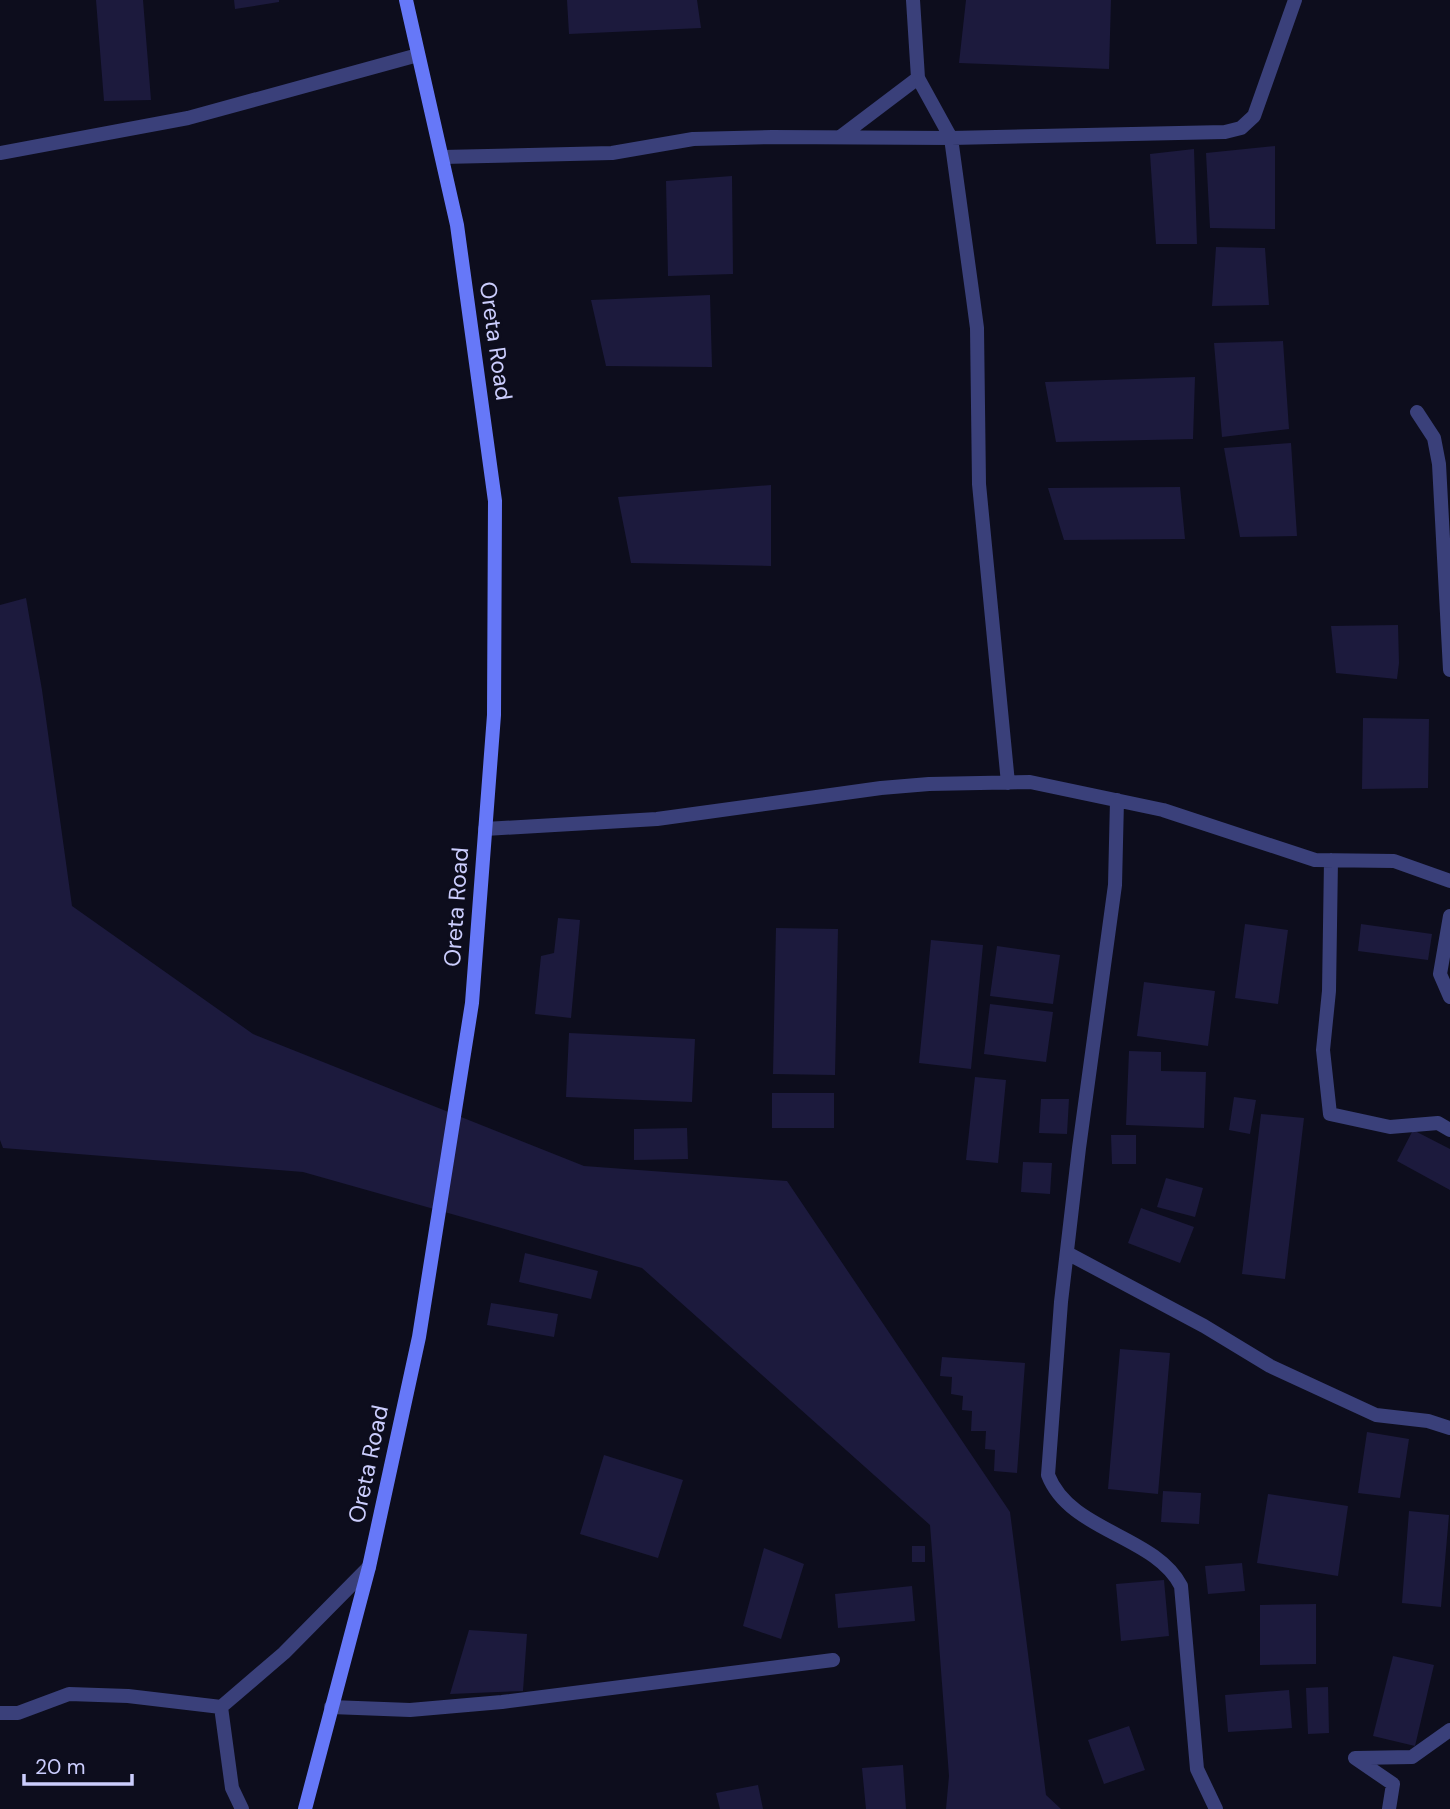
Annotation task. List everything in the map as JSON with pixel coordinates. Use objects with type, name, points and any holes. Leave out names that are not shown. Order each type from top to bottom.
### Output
[{"type":"street","name":"Oreta Road","points":[[304,1809],[369,1567],[419,1337],[470,1017],[494,715],[495,501],[457,225],[406,0]]},
{"type":"street","points":[[913,0],[918,78],[951,138],[977,328],[979,484],[1008,783]]},
{"type":"street","points":[[442,157],[612,153],[693,139],[951,138],[1226,132],[1241,128],[1254,116],[1295,0]]},
{"type":"street","points":[[0,153],[188,118],[418,55]]},
{"type":"street","points":[[840,138],[918,78]]},
{"type":"street","points":[[1418,412],[1434,438],[1438,464],[1450,670]]},
{"type":"street","points":[[485,829],[657,820],[881,788],[1030,782],[1163,810],[1315,860],[1394,862],[1450,881]]},
{"type":"street","points":[[1117,800],[1115,885],[1095,1020],[1067,1254],[1048,1475],[1068,1506],[1158,1560],[1174,1573],[1181,1586],[1197,1769],[1216,1809]]},
{"type":"street","points":[[1331,860],[1330,979],[1323,1050],[1330,1114],[1390,1127],[1437,1123],[1450,1130]]},
{"type":"street","points":[[1450,916],[1440,974],[1450,997]]},
{"type":"street","points":[[1067,1254],[1204,1326],[1270,1366],[1376,1415],[1428,1421],[1450,1428]]},
{"type":"street","points":[[0,1713],[18,1713],[69,1694],[128,1696],[221,1707],[284,1653],[369,1567]]},
{"type":"street","points":[[331,1707],[410,1710],[502,1702],[833,1660]]},
{"type":"street","points":[[221,1707],[232,1788],[242,1809]]},
{"type":"street","points":[[1390,1809],[1393,1784],[1355,1758],[1412,1757],[1450,1730]]},
{"type":"building","points":[[96,0],[143,0],[151,100],[104,101]]},
{"type":"building","points":[[234,0],[279,0],[279,2],[235,9]]},
{"type":"building","points":[[567,0],[697,0],[701,28],[569,34]]},
{"type":"building","points":[[966,0],[1111,0],[1109,69],[959,63]]},
{"type":"building","points":[[1275,146],[1275,229],[1210,228],[1206,153]]},
{"type":"building","points":[[1194,149],[1197,244],[1156,244],[1150,154]]},
{"type":"building","points":[[732,176],[733,274],[668,276],[666,181]]},
{"type":"building","points":[[1216,247],[1265,248],[1269,305],[1212,306]]},
{"type":"building","points":[[710,295],[712,367],[606,366],[591,300]]},
{"type":"building","points":[[1283,341],[1289,429],[1222,437],[1214,343]]},
{"type":"building","points":[[1195,377],[1193,439],[1056,442],[1045,382]]},
{"type":"building","points":[[1291,443],[1297,536],[1240,537],[1224,448]]},
{"type":"building","points":[[771,485],[771,566],[631,563],[618,497]]},
{"type":"building","points":[[1180,487],[1185,539],[1064,540],[1048,488]]},
{"type":"building","points":[[26,598],[42,690],[72,906],[253,1034],[584,1166],[787,1181],[1010,1512],[1046,1795],[1061,1809],[946,1809],[949,1776],[930,1525],[642,1268],[303,1172],[3,1148],[0,1140],[0,605]]},
{"type":"building","points":[[1398,625],[1397,679],[1336,673],[1331,626]]},
{"type":"building","points":[[1363,718],[1429,719],[1428,788],[1362,789]]},
{"type":"building","points":[[558,918],[580,920],[571,1018],[535,1014],[541,956],[554,953]]},
{"type":"building","points":[[1245,924],[1288,930],[1278,1004],[1235,998]]},
{"type":"building","points":[[1361,924],[1432,934],[1428,960],[1358,951]]},
{"type":"building","points":[[776,928],[838,929],[835,1075],[773,1074]]},
{"type":"building","points":[[931,940],[983,945],[971,1069],[919,1063]]},
{"type":"building","points":[[997,946],[1060,955],[1053,1004],[990,996]]},
{"type":"building","points":[[1144,982],[1215,991],[1208,1046],[1137,1036]]},
{"type":"building","points":[[990,1004],[1053,1012],[1046,1062],[984,1054]]},
{"type":"building","points":[[569,1033],[695,1039],[692,1102],[566,1097]]},
{"type":"building","points":[[1129,1051],[1161,1052],[1161,1071],[1206,1072],[1204,1128],[1126,1125]]},
{"type":"building","points":[[975,1077],[1006,1080],[998,1163],[966,1160]]},
{"type":"building","points":[[772,1093],[834,1093],[834,1128],[772,1128]]},
{"type":"building","points":[[1234,1097],[1256,1100],[1250,1134],[1229,1130]]},
{"type":"building","points":[[1041,1099],[1069,1099],[1067,1134],[1039,1133]]},
{"type":"building","points":[[1261,1114],[1304,1118],[1285,1279],[1242,1274]]},
{"type":"building","points":[[687,1128],[688,1159],[634,1160],[634,1129]]},
{"type":"building","points":[[1413,1130],[1450,1149],[1450,1190],[1397,1161]]},
{"type":"building","points":[[1111,1135],[1136,1135],[1136,1164],[1112,1164]]},
{"type":"building","points":[[1023,1162],[1052,1163],[1050,1194],[1021,1192]]},
{"type":"building","points":[[1166,1178],[1203,1188],[1195,1217],[1157,1207]]},
{"type":"building","points":[[1141,1208],[1194,1227],[1180,1263],[1128,1243]]},
{"type":"building","points":[[525,1253],[598,1271],[591,1299],[519,1282]]},
{"type":"building","points":[[491,1303],[558,1314],[554,1337],[487,1325]]},
{"type":"building","points":[[1120,1349],[1170,1353],[1158,1494],[1108,1489]]},
{"type":"building","points":[[942,1357],[1025,1363],[1017,1473],[994,1471],[995,1450],[985,1449],[986,1431],[971,1431],[972,1411],[962,1410],[963,1396],[951,1394],[952,1377],[940,1376]]},
{"type":"building","points":[[1367,1432],[1409,1439],[1400,1498],[1358,1493]]},
{"type":"building","points":[[604,1455],[683,1480],[658,1558],[580,1534]]},
{"type":"building","points":[[1163,1491],[1201,1493],[1199,1524],[1161,1522]]},
{"type":"building","points":[[1268,1494],[1348,1506],[1338,1576],[1257,1563]]},
{"type":"building","points":[[1409,1511],[1449,1515],[1441,1607],[1402,1603]]},
{"type":"building","points":[[912,1546],[925,1546],[925,1562],[912,1562]]},
{"type":"building","points":[[764,1548],[804,1564],[781,1639],[743,1626]]},
{"type":"building","points":[[1242,1563],[1245,1591],[1208,1594],[1205,1566]]},
{"type":"building","points":[[1164,1580],[1169,1636],[1121,1641],[1116,1584]]},
{"type":"building","points":[[912,1586],[915,1621],[838,1628],[835,1594]]},
{"type":"building","points":[[1316,1604],[1316,1664],[1260,1665],[1260,1605]]},
{"type":"building","points":[[469,1630],[527,1634],[523,1691],[450,1694]]},
{"type":"building","points":[[1393,1656],[1434,1665],[1415,1746],[1373,1736]]},
{"type":"building","points":[[1328,1687],[1329,1733],[1308,1734],[1306,1688]]},
{"type":"building","points":[[1289,1690],[1292,1728],[1228,1732],[1225,1695]]},
{"type":"building","points":[[1129,1726],[1145,1770],[1104,1784],[1088,1740]]},
{"type":"building","points":[[903,1765],[906,1809],[866,1809],[862,1768]]},
{"type":"building","points":[[758,1785],[763,1809],[720,1809],[716,1793]]}]
